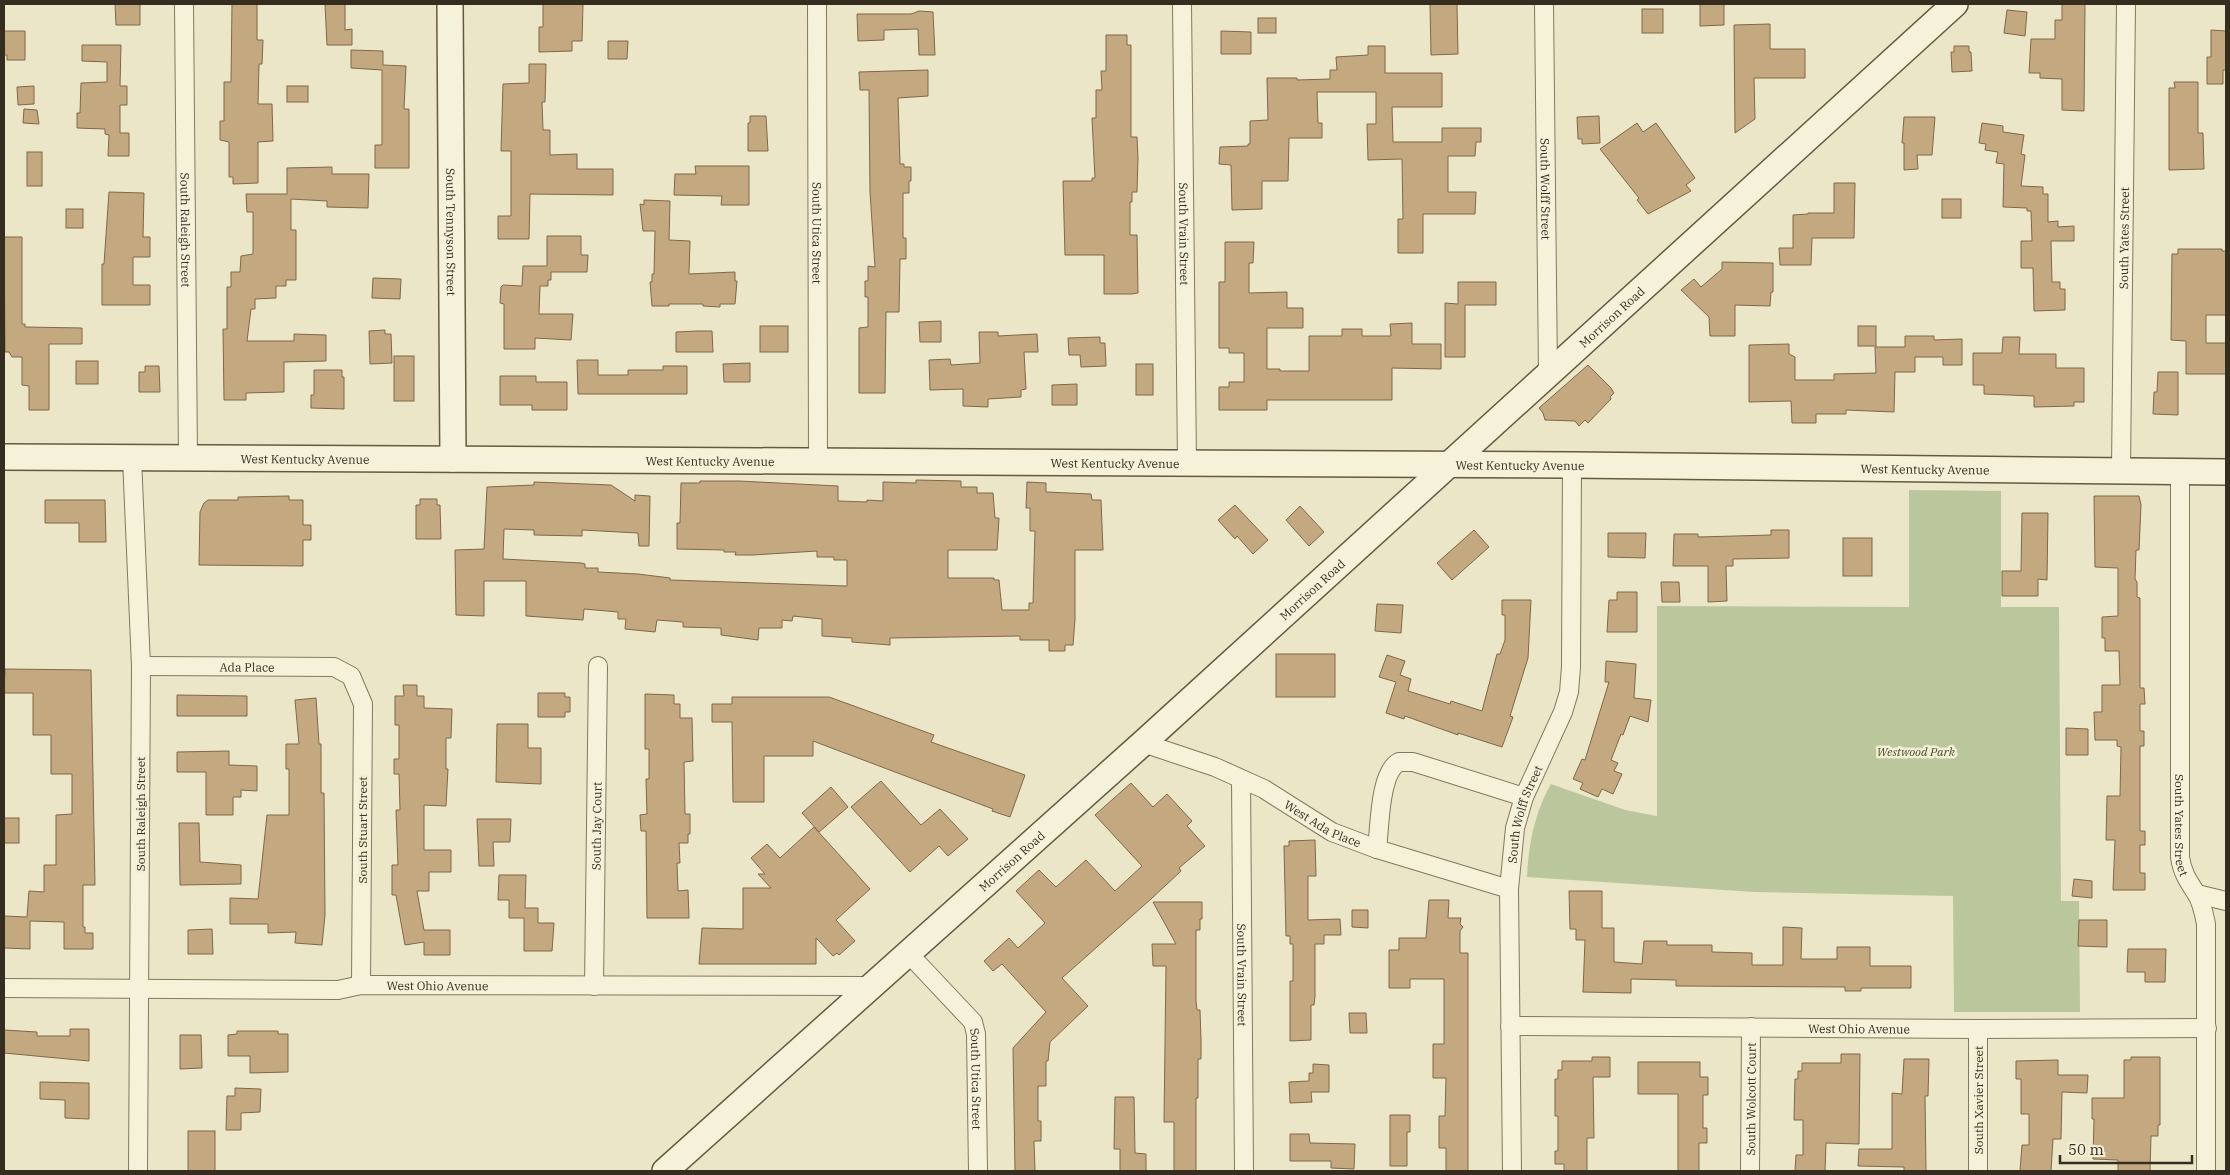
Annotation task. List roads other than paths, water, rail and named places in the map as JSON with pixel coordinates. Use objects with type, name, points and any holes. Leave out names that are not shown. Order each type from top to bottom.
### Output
[{"type":"street","name":"South Raleigh Street","points":[[184,4],[188,458]]},
{"type":"street","name":"South Tennyson Street","points":[[450,4],[453,459]]},
{"type":"street","name":"South Utica Street","points":[[817,4],[818,461]]},
{"type":"street","name":"South Vrain Street","points":[[1182,4],[1187,463]]},
{"type":"street","name":"South Wolff Street","points":[[1544,4],[1548,373]]},
{"type":"street","name":"Morrison Road","points":[[666,1171],[1143,743],[1955,4]]},
{"type":"street","name":"South Yates Street","points":[[2121,470],[2126,4]]},
{"type":"street","name":"West Kentucky Avenue","points":[[4,457],[1451,464],[2226,472]]},
{"type":"street","name":"South Raleigh Street","points":[[132,458],[141,666],[138,1171]]},
{"type":"street","name":"South Wolff Street","points":[[1512,1171],[1509,889],[1513,841],[1524,797],[1563,712],[1569,692],[1571,667],[1572,465]]},
{"type":"street","name":"South Yates Street","points":[[2180,471],[2180,858],[2181,868],[2189,884],[2197,894],[2206,924],[2206,1171]]},
{"type":"street","name":"Ada Place","points":[[141,666],[334,667],[351,676]]},
{"type":"street","name":"South Jay Court","points":[[594,986],[598,666]]},
{"type":"street","name":"South Stuart Street","points":[[351,676],[364,704],[361,986]]},
{"type":"street","name":"West Ada Place","points":[[1143,743],[1215,767],[1264,790],[1332,832],[1377,849],[1509,889]]},
{"type":"street","points":[[1377,849],[1385,781],[1391,768],[1399,762],[1413,762],[1524,797]]},
{"type":"street","name":"South Vrain Street","points":[[1241,780],[1244,1171]]},
{"type":"street","points":[[2197,894],[2226,901]]},
{"type":"street","name":"South Utica Street","points":[[908,953],[972,1022],[976,1034],[978,1171]]},
{"type":"street","name":"West Ohio Avenue","points":[[4,988],[338,990],[361,986],[871,986]]},
{"type":"street","name":"West Ohio Avenue","points":[[1510,1026],[1978,1029],[2207,1028]]},
{"type":"street","name":"South Wolcott Court","points":[[1750,1027],[1750,1171]]},
{"type":"street","name":"South Xavier Street","points":[[1978,1029],[1978,1171]]},
{"type":"park label","name":"Westwood Park","points":[[1916,751]]}]
